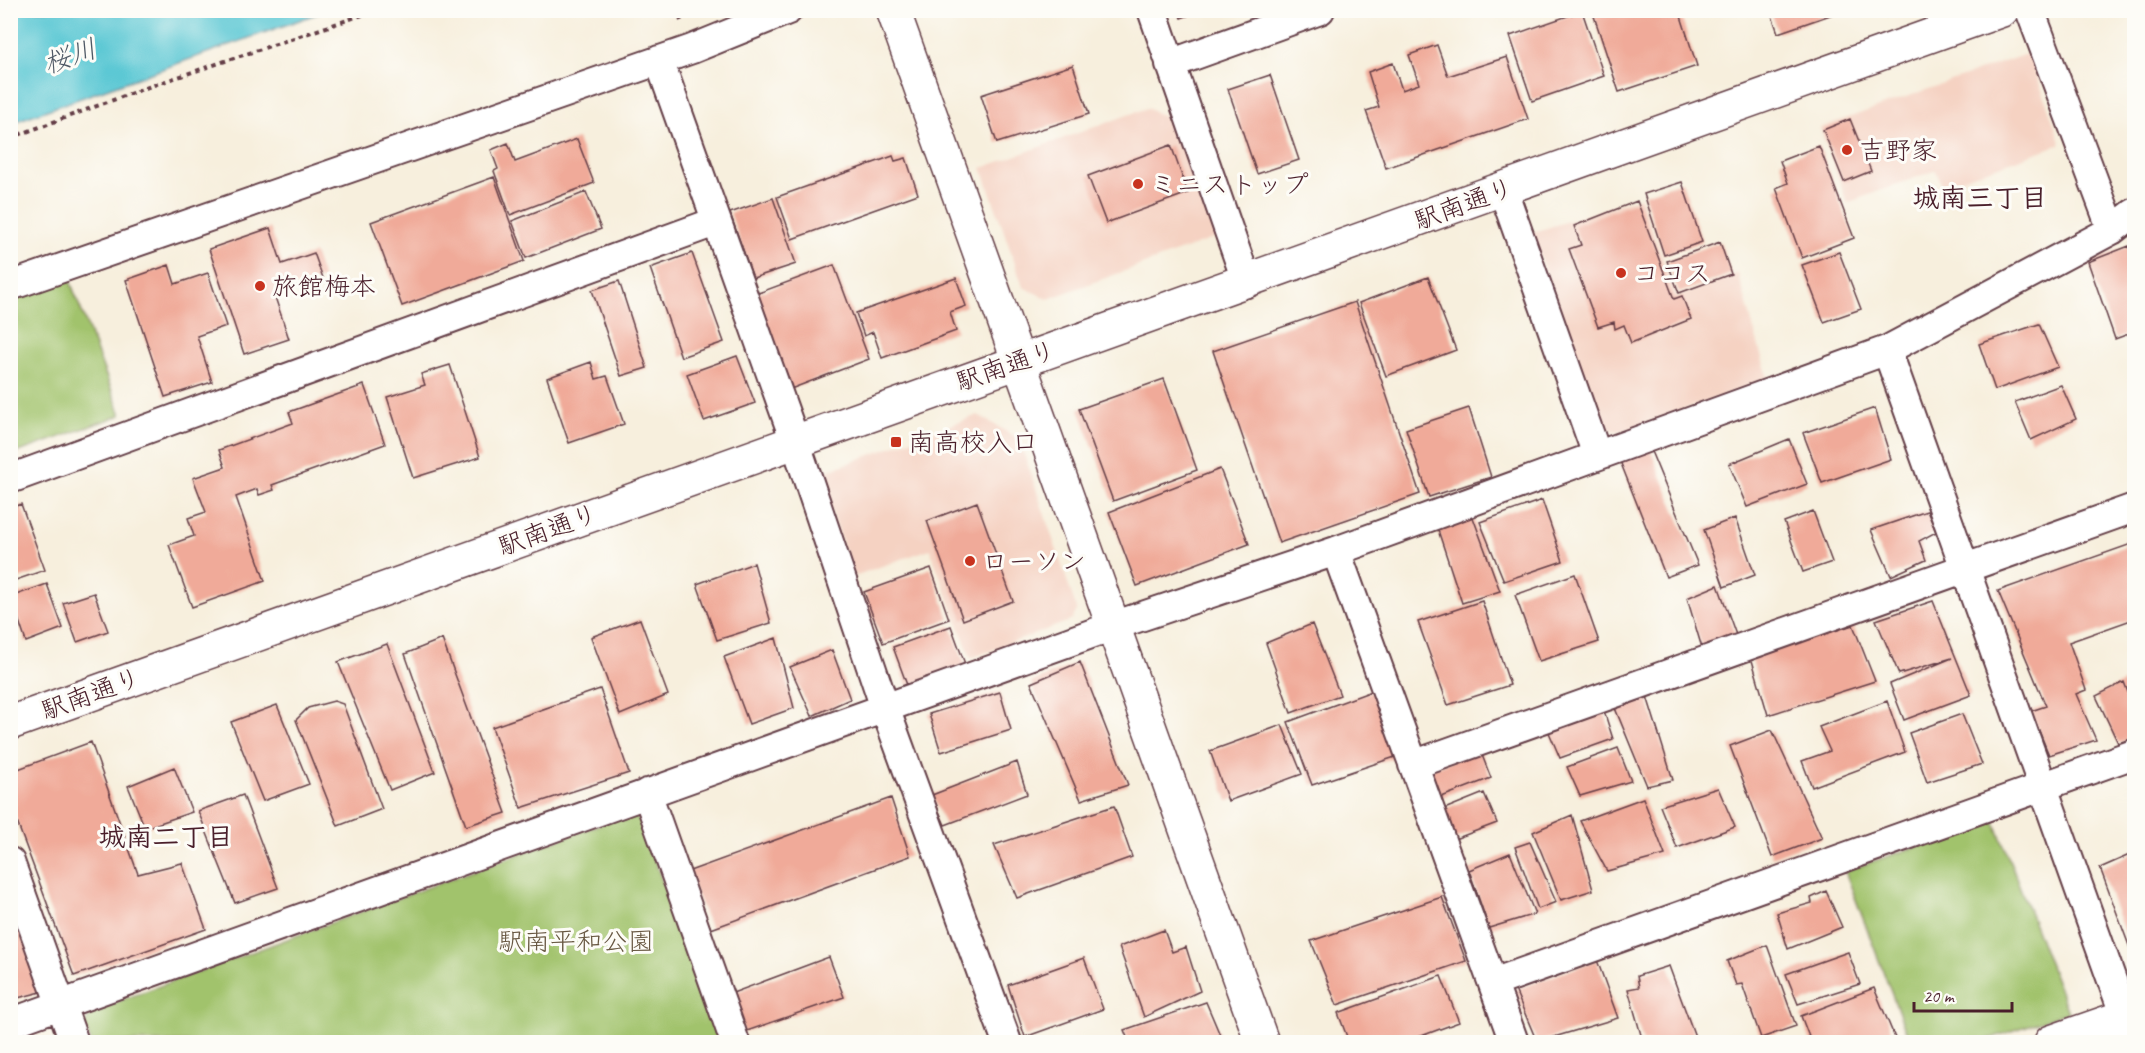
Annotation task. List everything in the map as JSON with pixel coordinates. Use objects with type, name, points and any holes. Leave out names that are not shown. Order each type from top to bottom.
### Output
[{"type":"street","points":[[10,286],[659,60],[788,10]]},
{"type":"street","points":[[893,10],[1262,1042]]},
{"type":"street","points":[[1152,10],[1246,283]]},
{"type":"street","points":[[1170,64],[1320,10]]},
{"type":"street","name":"駅南通り","points":[[10,723],[795,441],[1246,283],[2002,10]]},
{"type":"street","points":[[2030,10],[2112,230]]},
{"type":"street","points":[[659,60],[795,441],[885,708],[1007,1042]]},
{"type":"street","points":[[1503,190],[1598,455]]},
{"type":"street","points":[[10,1023],[1113,626],[1336,551],[1887,350],[2112,230],[2134,213]]},
{"type":"street","points":[[10,479],[715,222]]},
{"type":"street","points":[[1887,350],[2043,787],[2131,1024],[2051,1042]]},
{"type":"street","points":[[1413,765],[2134,508]]},
{"type":"street","points":[[1336,551],[1514,1042]]},
{"type":"street","points":[[1493,983],[2134,754]]},
{"type":"street","points":[[647,794],[735,1042]]},
{"type":"street","points":[[10,862],[74,1042]]},
{"type":"path","points":[[10,138],[151,86],[377,10]]},
{"type":"shaded area","points":[[2029,53],[2061,144],[1942,186],[1936,170],[1847,203],[1820,128]]},
{"type":"shaded area","points":[[1147,108],[1176,123],[1218,237],[1048,299],[1023,287],[982,168]]},
{"type":"shaded area","points":[[1640,197],[1677,297],[1738,273],[1768,379],[1622,432],[1602,428],[1532,233]]},
{"type":"shaded area","points":[[978,415],[1019,439],[1077,610],[1072,620],[971,658],[930,549],[854,576],[819,474]]},
{"type":"green space","points":[[69,278],[121,415],[11,455],[11,299]]},
{"type":"green space","name":"駅南平和公園","points":[[628,814],[640,820],[721,1042],[91,1042],[84,1024],[94,1010]]},
{"type":"green space","points":[[1994,820],[2068,1012],[1980,1042],[1910,1042],[1845,871]]},
{"type":"water","name":"桜川","points":[[11,10],[325,10],[325,11],[11,123]]},
{"type":"building","points":[[1178,10],[1201,10],[1201,11],[1181,18]]},
{"type":"building","points":[[1592,10],[1679,10],[1697,66],[1619,92]]},
{"type":"building","points":[[1770,10],[1835,10],[1836,13],[1778,33]]},
{"type":"building","points":[[1582,11],[1604,76],[1532,101],[1510,36]]},
{"type":"building","points":[[1437,45],[1448,76],[1507,57],[1528,119],[1386,168],[1366,111],[1379,107],[1368,72],[1393,63],[1402,90],[1419,84],[1409,55]]},
{"type":"building","points":[[1073,65],[1089,114],[997,143],[981,95]]},
{"type":"building","points":[[1270,75],[1299,160],[1257,174],[1228,89]]},
{"type":"building","name":"吉野家","points":[[1850,119],[1871,171],[1844,182],[1823,130]]},
{"type":"building","points":[[577,139],[594,183],[510,215],[494,171],[498,169],[491,150],[508,143],[515,162]]},
{"type":"building","name":"ミニストップ","points":[[1171,145],[1188,193],[1106,223],[1088,176]]},
{"type":"building","points":[[1819,146],[1854,238],[1802,258],[1776,188],[1788,183],[1780,161]]},
{"type":"building","points":[[893,156],[895,161],[906,158],[918,194],[792,239],[777,197]]},
{"type":"building","points":[[494,177],[524,261],[402,306],[371,222]]},
{"type":"building","points":[[1682,182],[1702,242],[1664,255],[1644,194]]},
{"type":"building","points":[[586,192],[601,229],[526,258],[512,221]]},
{"type":"building","points":[[773,198],[796,264],[753,278],[730,213]]},
{"type":"building","name":"ココス","points":[[1637,201],[1674,299],[1682,296],[1691,319],[1631,343],[1624,325],[1615,329],[1614,322],[1598,327],[1569,249],[1581,245],[1574,226]]},
{"type":"building","name":"旅館梅本","points":[[270,228],[282,264],[314,253],[323,278],[274,294],[289,339],[244,354],[209,249]]},
{"type":"building","points":[[1720,242],[1731,274],[1679,293],[1667,261]]},
{"type":"building","points":[[2129,246],[2134,265],[2134,332],[2115,339],[2088,262]]},
{"type":"building","points":[[1839,252],[1861,309],[1824,322],[1802,265]]},
{"type":"building","points":[[692,253],[724,342],[681,357],[650,268]]},
{"type":"building","points":[[169,265],[175,284],[208,273],[226,326],[197,336],[212,382],[165,397],[126,280]]},
{"type":"building","points":[[834,265],[869,359],[788,390],[753,295]]},
{"type":"building","points":[[1428,277],[1456,350],[1386,376],[1359,303]]},
{"type":"building","points":[[956,278],[966,306],[950,312],[956,331],[882,358],[873,332],[864,336],[856,313]]},
{"type":"building","points":[[619,281],[647,368],[621,376],[592,290]]},
{"type":"building","points":[[1355,302],[1420,494],[1279,543],[1213,351]]},
{"type":"building","points":[[2039,324],[2058,367],[1995,390],[1979,344]]},
{"type":"building","points":[[737,356],[755,403],[704,421],[687,374]]},
{"type":"building","points":[[591,362],[596,379],[607,376],[624,424],[569,443],[547,378]]},
{"type":"building","points":[[450,365],[480,457],[413,478],[387,397],[425,385],[421,374]]},
{"type":"building","points":[[1164,379],[1197,470],[1113,501],[1079,409]]},
{"type":"building","points":[[364,385],[385,444],[272,485],[274,490],[259,495],[257,489],[236,497],[265,581],[192,607],[169,545],[194,536],[188,518],[206,512],[193,478],[225,467],[219,450],[293,423],[289,412]]},
{"type":"building","points":[[2061,385],[2076,419],[2031,440],[2015,402]]},
{"type":"building","points":[[1469,408],[1491,477],[1429,497],[1406,429]]},
{"type":"building","points":[[1875,408],[1891,459],[1822,483],[1803,433]]},
{"type":"building","points":[[1789,439],[1807,484],[1747,507],[1729,464]]},
{"type":"building","points":[[1648,444],[1698,565],[1666,577],[1618,456]]},
{"type":"building","points":[[1220,469],[1249,544],[1137,586],[1109,512]]},
{"type":"building","points":[[1542,500],[1563,561],[1504,581],[1480,522]]},
{"type":"building","name":"ローソン","points":[[977,502],[1013,601],[963,620],[927,521]]},
{"type":"building","points":[[21,504],[45,570],[10,582],[10,508]]},
{"type":"building","points":[[1813,511],[1832,562],[1803,572],[1784,522]]},
{"type":"building","points":[[1927,511],[1936,532],[1919,541],[1926,560],[1891,576],[1871,530]]},
{"type":"building","points":[[1471,512],[1500,591],[1462,603],[1436,524]]},
{"type":"building","points":[[1735,518],[1755,575],[1724,587],[1704,530]]},
{"type":"building","points":[[2134,543],[2134,619],[2069,642],[2086,690],[2076,694],[2096,740],[2049,755],[2031,711],[2046,706],[1998,591]]},
{"type":"building","points":[[754,563],[771,623],[717,640],[697,584]]},
{"type":"building","points":[[931,568],[949,619],[883,643],[864,592]]},
{"type":"building","points":[[1575,574],[1599,642],[1539,661],[1515,595]]},
{"type":"building","points":[[47,584],[63,628],[26,642],[18,618],[10,620],[10,597]]},
{"type":"building","points":[[1718,585],[1736,635],[1702,648],[1687,598]]},
{"type":"building","points":[[94,593],[108,631],[77,642],[63,603]]},
{"type":"building","points":[[1482,601],[1510,685],[1448,705],[1418,622]]},
{"type":"building","points":[[1933,601],[1971,695],[1904,720],[1890,684],[1952,658],[1899,674],[1876,620]]},
{"type":"building","points":[[640,619],[668,695],[620,715],[591,637]]},
{"type":"building","points":[[1312,624],[1340,695],[1291,713],[1266,643]]},
{"type":"building","points":[[1853,625],[1875,681],[1768,715],[1751,657]]},
{"type":"building","points":[[951,626],[965,664],[907,685],[893,647]]},
{"type":"building","points":[[776,638],[794,708],[749,724],[724,657]]},
{"type":"building","points":[[442,639],[506,813],[466,826],[405,654]]},
{"type":"building","points":[[387,644],[435,772],[390,790],[338,662]]},
{"type":"building","points":[[832,650],[850,699],[812,716],[790,667]]},
{"type":"building","points":[[1080,662],[1128,785],[1081,800],[1031,683]]},
{"type":"building","points":[[2124,682],[2134,708],[2134,738],[2118,743],[2096,696]]},
{"type":"building","points":[[600,689],[629,773],[521,808],[492,727]]},
{"type":"building","points":[[1372,691],[1395,757],[1312,785],[1288,722]]},
{"type":"building","points":[[1000,692],[1011,730],[941,752],[929,714]]},
{"type":"building","points":[[1646,693],[1673,780],[1647,786],[1615,708]]},
{"type":"building","points":[[334,701],[343,704],[382,809],[338,826],[296,720],[308,708]]},
{"type":"building","points":[[1887,701],[1905,752],[1812,787],[1802,761],[1830,751],[1819,727]]},
{"type":"building","points":[[277,705],[309,784],[263,801],[231,722]]},
{"type":"building","points":[[1603,708],[1613,739],[1560,758],[1548,730]]},
{"type":"building","points":[[1962,714],[1982,764],[1927,782],[1909,733]]},
{"type":"building","points":[[1282,725],[1302,774],[1228,801],[1210,751]]},
{"type":"building","points":[[1772,730],[1822,838],[1772,857],[1730,746]]},
{"type":"building","points":[[91,742],[138,874],[182,863],[206,929],[74,976],[10,803],[10,772]]},
{"type":"building","points":[[1618,748],[1631,781],[1580,796],[1567,767]]},
{"type":"building","points":[[1480,750],[1491,778],[1439,798],[1427,770]]},
{"type":"building","points":[[1017,762],[1027,794],[945,825],[932,795]]},
{"type":"building","points":[[174,767],[192,812],[145,828],[128,786]]},
{"type":"building","points":[[1718,788],[1735,827],[1677,848],[1660,806]]},
{"type":"building","points":[[1484,793],[1497,823],[1452,840],[1442,810]]},
{"type":"building","points":[[243,795],[278,888],[235,903],[198,811]]},
{"type":"building","points":[[891,798],[910,856],[711,929],[687,872]]},
{"type":"building","points":[[1643,798],[1665,855],[1607,871],[1580,821]]},
{"type":"building","points":[[1114,806],[1132,857],[1017,898],[994,845]]},
{"type":"building","points":[[1572,815],[1593,890],[1561,900],[1533,832]]},
{"type":"building","points":[[1530,842],[1556,902],[1538,909],[1515,847]]},
{"type":"building","points":[[1510,853],[1535,914],[1489,928],[1469,870]]},
{"type":"building","points":[[2134,853],[2134,959],[2100,868]]},
{"type":"building","points":[[10,889],[45,991],[10,1000]]},
{"type":"building","points":[[1826,891],[1842,927],[1788,949],[1777,913],[1812,903],[1811,898]]},
{"type":"building","points":[[1442,897],[1466,961],[1337,1005],[1311,941]]},
{"type":"building","points":[[1164,930],[1172,952],[1186,947],[1200,991],[1144,1017],[1119,947]]},
{"type":"building","points":[[1767,945],[1796,1026],[1761,1038],[1742,984],[1736,985],[1727,961]]},
{"type":"building","points":[[1848,952],[1860,984],[1798,1004],[1786,974]]},
{"type":"building","points":[[829,957],[844,997],[744,1032],[730,994]]},
{"type":"building","points":[[1084,958],[1103,1009],[1025,1037],[1008,985]]},
{"type":"building","points":[[1597,960],[1618,1018],[1537,1042],[1515,990]]},
{"type":"building","points":[[1669,966],[1697,1042],[1643,1042],[1628,989],[1639,987],[1637,976]]},
{"type":"building","points":[[1441,976],[1459,1022],[1405,1042],[1349,1042],[1338,1013]]},
{"type":"building","points":[[1874,988],[1895,1038],[1882,1042],[1811,1042],[1801,1016]]},
{"type":"building","points":[[1206,1002],[1223,1042],[1129,1042],[1124,1030]]},
{"type":"place","name":"吉野家","points":[[1847,150]]},
{"type":"place","name":"ミニストップ","points":[[1138,184]]},
{"type":"place","name":"ココス","points":[[1621,273]]},
{"type":"place","name":"旅館梅本","points":[[260,286]]},
{"type":"place","name":"南高校入口","points":[[896,442]]},
{"type":"place","name":"ローソン","points":[[970,561]]},
{"type":"district","name":"城南三丁目","points":[[1980,198]]},
{"type":"district","name":"城南二丁目","points":[[166,837]]}]
